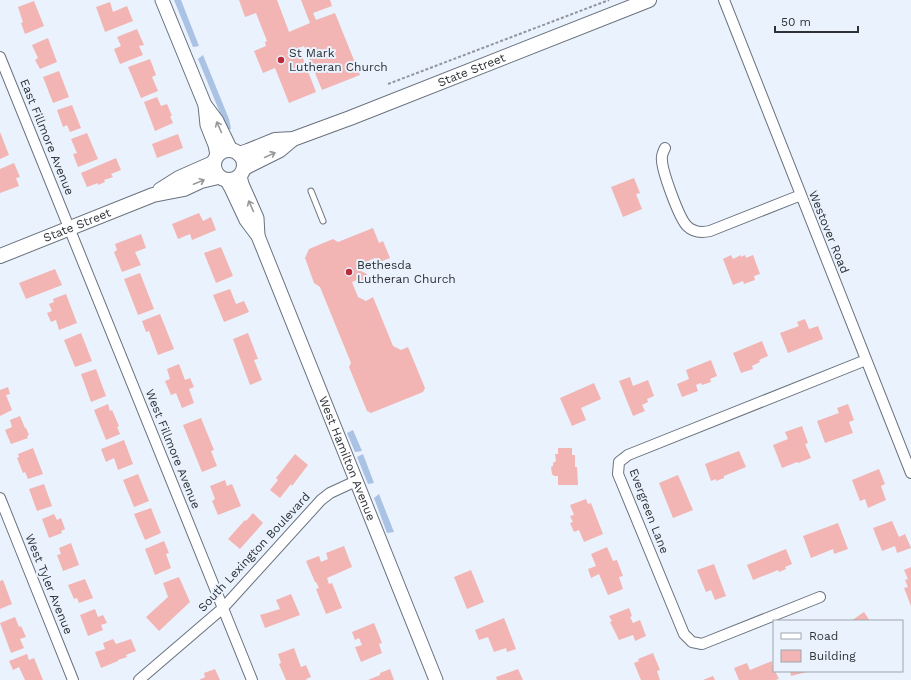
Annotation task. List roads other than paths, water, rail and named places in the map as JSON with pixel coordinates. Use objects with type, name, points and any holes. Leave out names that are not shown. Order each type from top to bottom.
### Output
[{"type":"main road","name":"State Street","points":[[235,152],[248,151],[275,140],[293,139],[648,0]]},
{"type":"main road","name":"State Street","points":[[242,172],[280,150],[293,139]]},
{"type":"main road","points":[[221,152],[235,152],[244,163],[242,172],[232,181],[222,179],[214,168],[215,159],[221,152]]},
{"type":"main road","name":"State Street","points":[[0,256],[153,194],[215,159]]},
{"type":"main road","name":"State Street","points":[[153,194],[184,189],[201,181],[222,179]]},
{"type":"street","points":[[162,0],[205,105],[217,121],[235,152]]},
{"type":"street","name":"Westover Road","points":[[724,0],[911,474]]},
{"type":"street","name":"East Fillmore Avenue","points":[[0,57],[70,228]]},
{"type":"street","points":[[205,105],[207,125],[216,146],[215,159]]},
{"type":"street","points":[[664,148],[661,158],[663,170],[682,218],[686,226],[693,231],[710,231],[801,195]]},
{"type":"street","name":"West Hamilton Avenue","points":[[242,172],[242,184],[256,218],[258,236]]},
{"type":"street","name":"West Hamilton Avenue","points":[[222,179],[231,188],[246,220],[258,236],[436,680]]},
{"type":"street","name":"West Fillmore Avenue","points":[[70,228],[252,680]]},
{"type":"street","name":"Evergreen Lane","points":[[820,597],[702,644],[692,642],[684,634],[618,474],[619,462],[628,455],[866,360]]},
{"type":"street","name":"South Lexington Boulevard","points":[[139,680],[223,608],[321,500],[330,493],[356,480]]},
{"type":"street","name":"West Tyler Avenue","points":[[0,498],[73,680]]},
{"type":"lane","points":[[311,191],[322,221]]},
{"type":"place","name":"St Mark Lutheran Church","points":[[281,60]]},
{"type":"place","name":"Bethesda Lutheran Church","points":[[349,272]]}]
